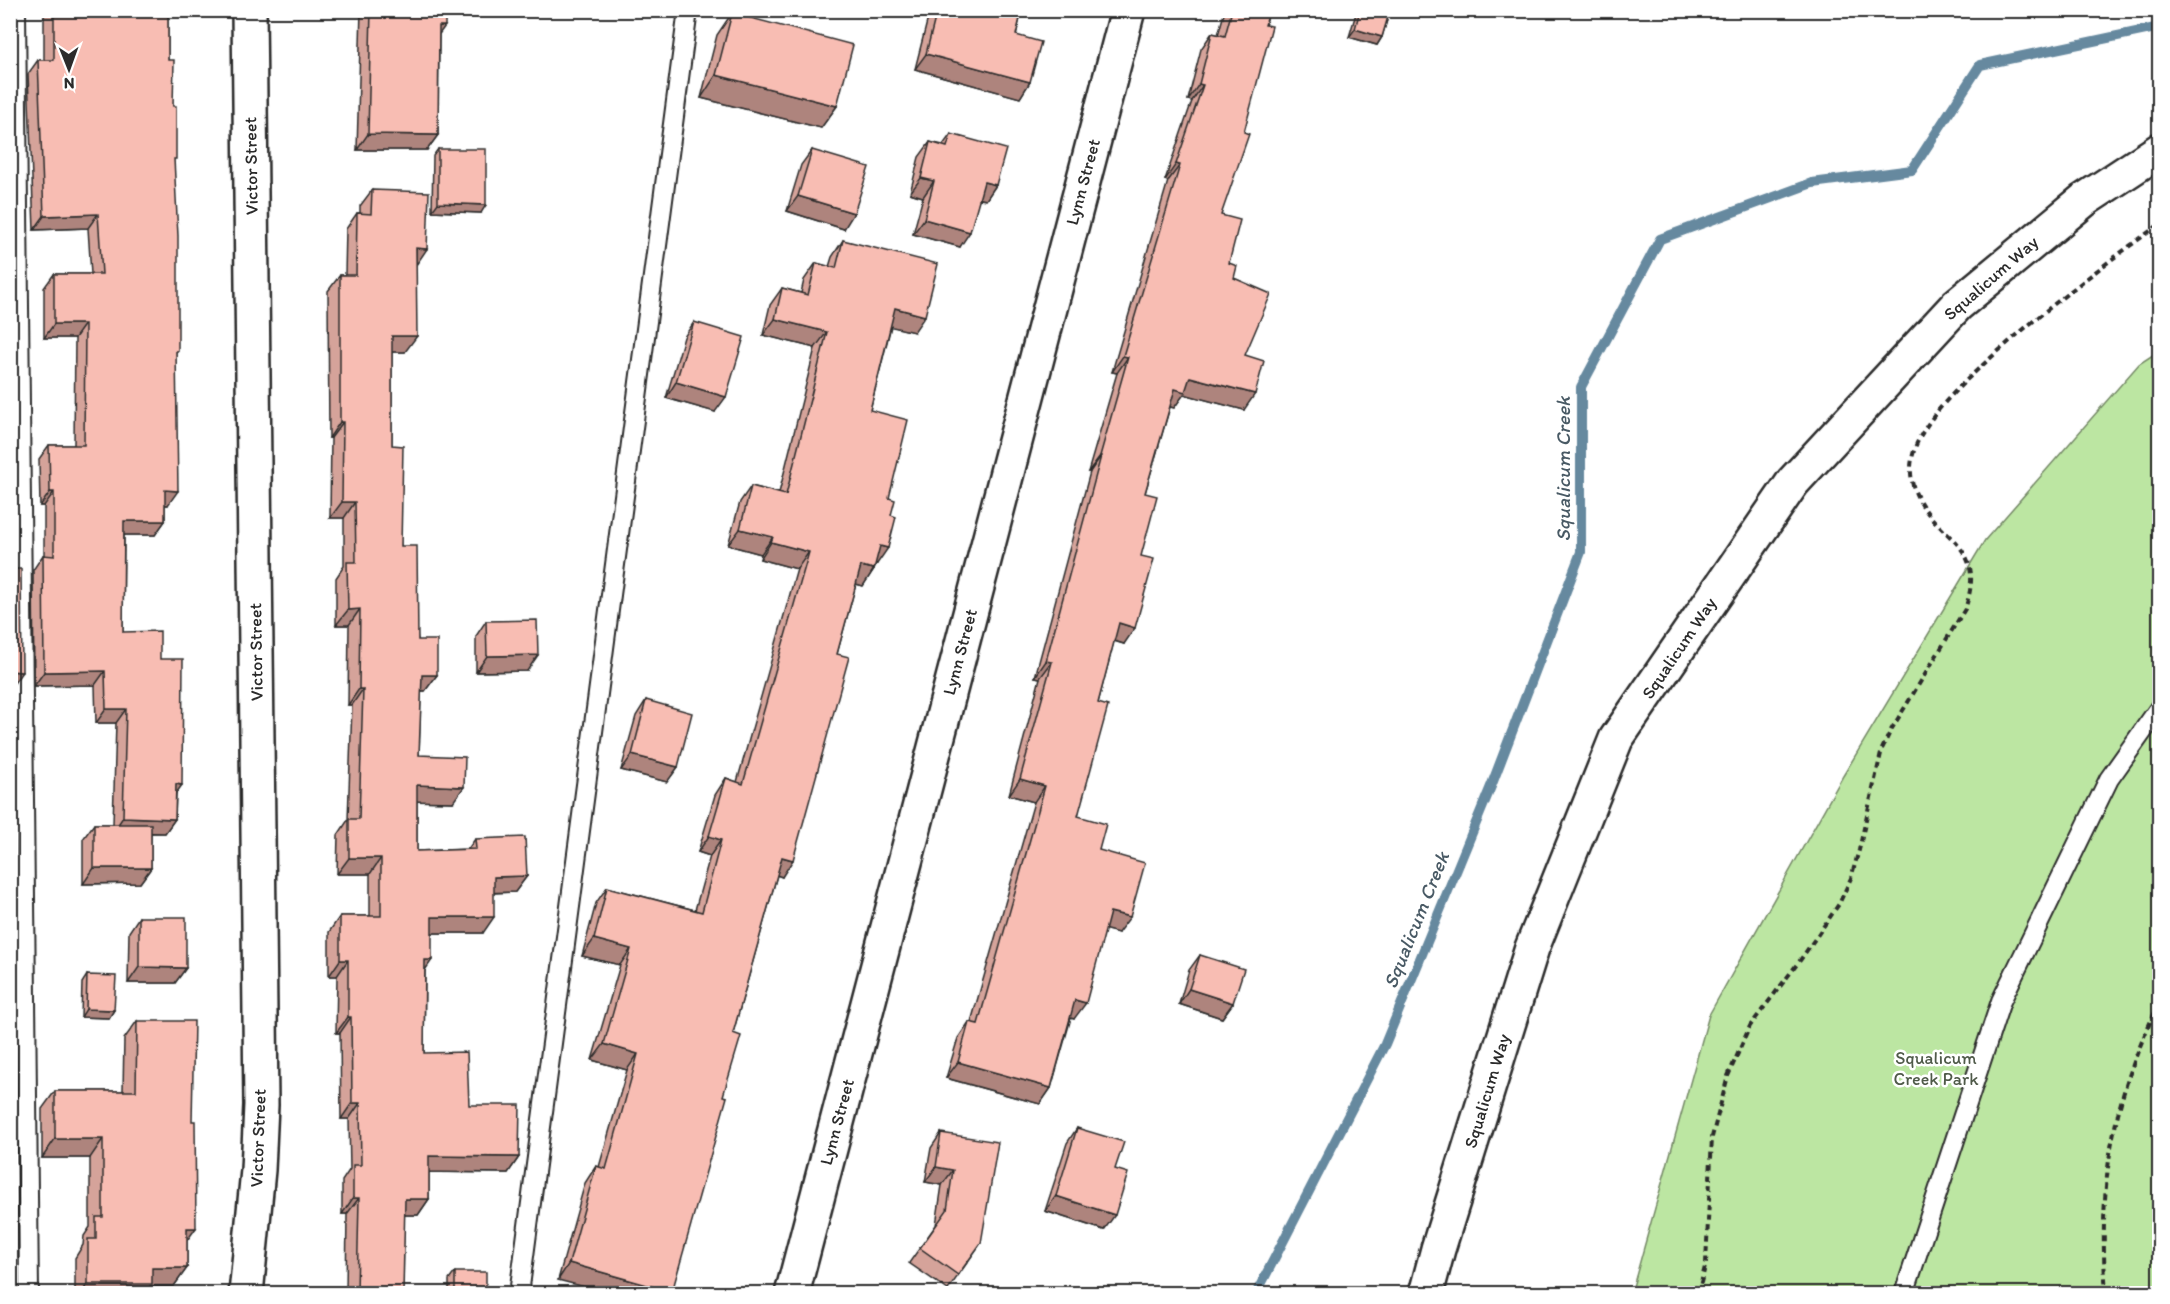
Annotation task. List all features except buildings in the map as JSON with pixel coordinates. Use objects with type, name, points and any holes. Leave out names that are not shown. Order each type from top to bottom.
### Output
[{"type":"street","name":"Victor Street","points":[[246,1293],[258,1170],[261,1105],[249,10]]},
{"type":"street","name":"Lynn Street","points":[[792,1293],[1128,10]]},
{"type":"street","name":"Squalicum Way","points":[[1426,1293],[1532,948],[1616,739],[1792,482],[1957,304],[2084,200],[2160,150]]},
{"type":"lane","points":[[16,10],[29,1293]]},
{"type":"lane","points":[[519,1293],[688,10]]},
{"type":"lane","points":[[1904,1293],[2001,1001],[2109,778],[2160,707]]},
{"type":"path","points":[[1698,1293],[1706,1263],[1712,1137],[1728,1076],[1750,1026],[1839,904],[1851,878],[1859,850],[1882,749],[1891,730],[1965,609],[1970,593],[1969,561],[1964,551],[1925,510],[1913,486],[1910,472],[1914,451],[1921,435],[1968,378],[2062,298],[2160,224]]},
{"type":"path","points":[[2106,1293],[2103,1227],[2108,1160],[2126,1081],[2141,1039],[2160,1002]]},
{"type":"green space","name":"Squalicum Creek Park","points":[[2159,351],[2159,1293],[1631,1294],[1709,1015],[1843,776],[1985,540],[2139,364]]},
{"type":"waterway","name":"Squalicum Creek","points":[[1256,1294],[1385,1044],[1492,784],[1581,552],[1581,387],[1660,239],[1812,183],[1912,170],[1980,65],[2160,27]]}]
